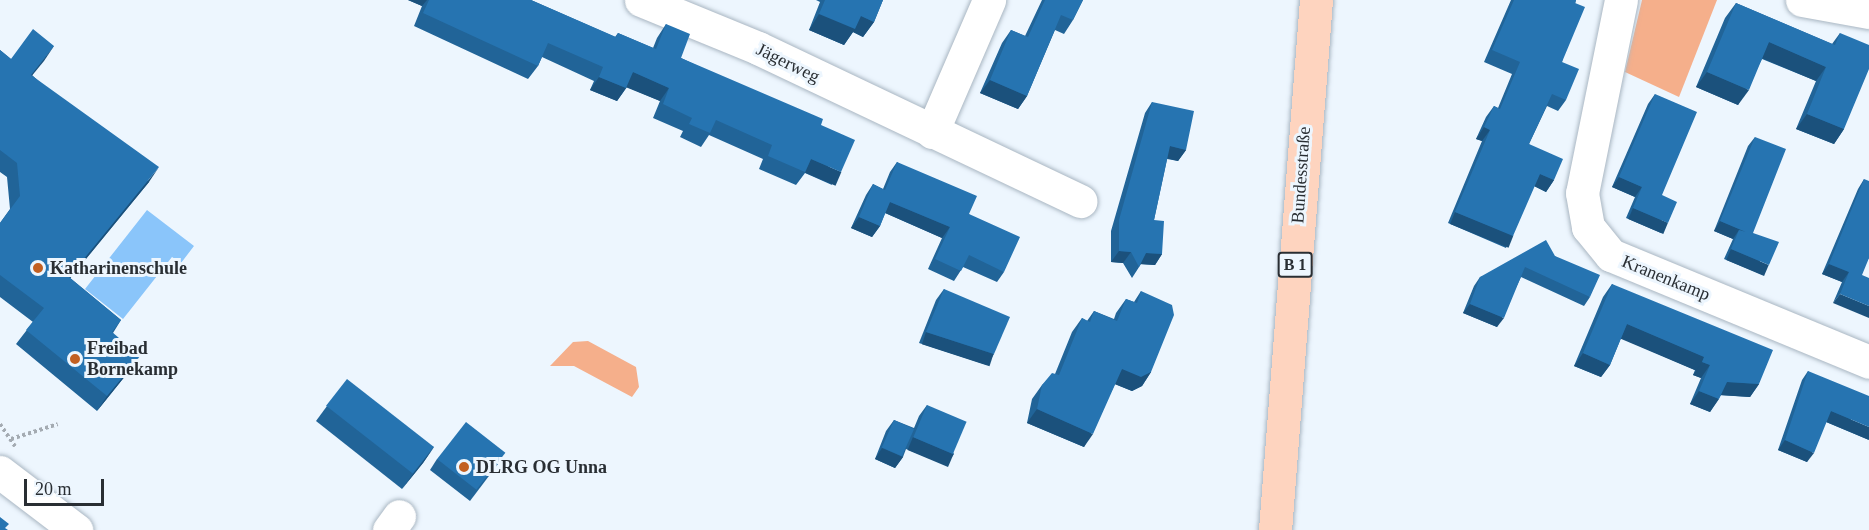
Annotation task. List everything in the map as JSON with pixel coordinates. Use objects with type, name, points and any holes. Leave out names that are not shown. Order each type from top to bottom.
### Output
[{"type":"main road","name":"Bundesstraße","points":[[1275,530],[1316,0]]},
{"type":"street","name":"Jägerweg","points":[[641,0],[758,48],[1080,201]]},
{"type":"street","points":[[932,132],[989,0]]},
{"type":"street","name":"Kranenkamp","points":[[1621,0],[1582,193],[1588,227],[1611,255],[1869,362]]},
{"type":"street","points":[[1802,0],[1869,12]]},
{"type":"street","points":[[0,472],[76,530]]},
{"type":"path","points":[[0,424],[10,439],[58,424]]},
{"type":"shaded area","points":[[1642,0],[1717,0],[1679,97],[1625,72]]},
{"type":"shaded area","points":[[588,341],[636,367],[639,387],[632,397],[574,366],[550,366],[573,342]]},
{"type":"water","points":[[147,210],[194,246],[181,263],[172,257],[123,319],[85,289]]},
{"type":"building","points":[[429,0],[531,0],[616,37],[618,33],[656,49],[666,24],[690,34],[681,58],[823,119],[821,125],[855,140],[841,172],[811,159],[805,172],[768,156],[772,145],[716,120],[710,133],[689,124],[692,118],[663,104],[669,88],[633,72],[626,88],[599,77],[603,67],[548,43],[538,66],[423,13]]},
{"type":"building","points":[[825,0],[883,0],[874,22],[861,16],[855,29],[819,14]]},
{"type":"building","points":[[1045,0],[1083,0],[1073,20],[1061,15],[1027,96],[990,80],[1011,30],[1028,37]]},
{"type":"building","points":[[1514,0],[1576,0],[1575,3],[1585,7],[1562,62],[1579,69],[1566,100],[1552,94],[1529,144],[1563,159],[1554,180],[1540,174],[1513,236],[1455,212],[1490,130],[1484,127],[1494,106],[1500,109],[1520,62],[1492,50]]},
{"type":"building","points":[[1736,3],[1835,45],[1840,33],[1869,45],[1869,69],[1844,129],[1807,114],[1826,67],[1769,42],[1749,90],[1707,72]]},
{"type":"building","name":"Katharinenschule","points":[[33,29],[54,46],[31,75],[159,167],[69,277],[121,320],[112,332],[140,356],[107,396],[26,330],[44,308],[0,275],[0,223],[20,196],[17,163],[0,150],[0,50],[11,59]]},
{"type":"building","points":[[1655,94],[1697,112],[1662,195],[1677,202],[1668,223],[1633,208],[1642,187],[1619,177]]},
{"type":"building","points":[[1152,102],[1194,111],[1186,150],[1170,146],[1154,220],[1164,221],[1162,254],[1146,253],[1139,267],[1131,252],[1119,251],[1119,220]]},
{"type":"building","points":[[1755,137],[1786,149],[1753,233],[1779,242],[1769,265],[1731,249],[1739,230],[1746,232],[1720,221]]},
{"type":"building","points":[[897,162],[977,196],[969,214],[1020,237],[1004,272],[969,255],[961,271],[935,259],[950,227],[890,202],[880,226],[859,217],[873,184],[885,190]]},
{"type":"building","points":[[1864,179],[1869,181],[1869,258],[1862,275],[1869,278],[1869,306],[1840,294],[1849,272],[1829,264]]},
{"type":"building","points":[[1546,240],[1555,256],[1600,275],[1590,297],[1525,267],[1504,318],[1470,304],[1480,277]]},
{"type":"building","points":[[1612,284],[1773,350],[1759,384],[1727,382],[1719,399],[1699,391],[1710,365],[1702,362],[1704,357],[1627,324],[1610,365],[1583,353]]},
{"type":"building","points":[[944,289],[1010,317],[994,354],[926,332]]},
{"type":"building","points":[[1141,291],[1172,305],[1174,315],[1151,372],[1141,377],[1122,369],[1093,434],[1037,409],[1042,385],[1052,373],[1059,375],[1082,318],[1090,322],[1094,311],[1117,321],[1126,299],[1137,303]]},
{"type":"building","points":[[1808,371],[1869,396],[1869,427],[1831,411],[1814,453],[1785,440]]},
{"type":"building","points":[[347,379],[434,447],[413,474],[326,406]]},
{"type":"building","points":[[927,405],[967,422],[953,454],[913,437]]},
{"type":"building","points":[[894,420],[914,429],[902,456],[882,447]]},
{"type":"building","name":"DLRG OG Unna","points":[[466,422],[505,453],[476,490],[437,459]]},
{"type":"building","points":[[0,517],[9,524],[5,528],[8,530],[0,530]]},
{"type":"place","name":"Katharinenschule","points":[[38,268]]},
{"type":"place","name":"Freibad Bornekamp","points":[[75,359]]},
{"type":"place","name":"DLRG OG Unna","points":[[464,467]]}]
